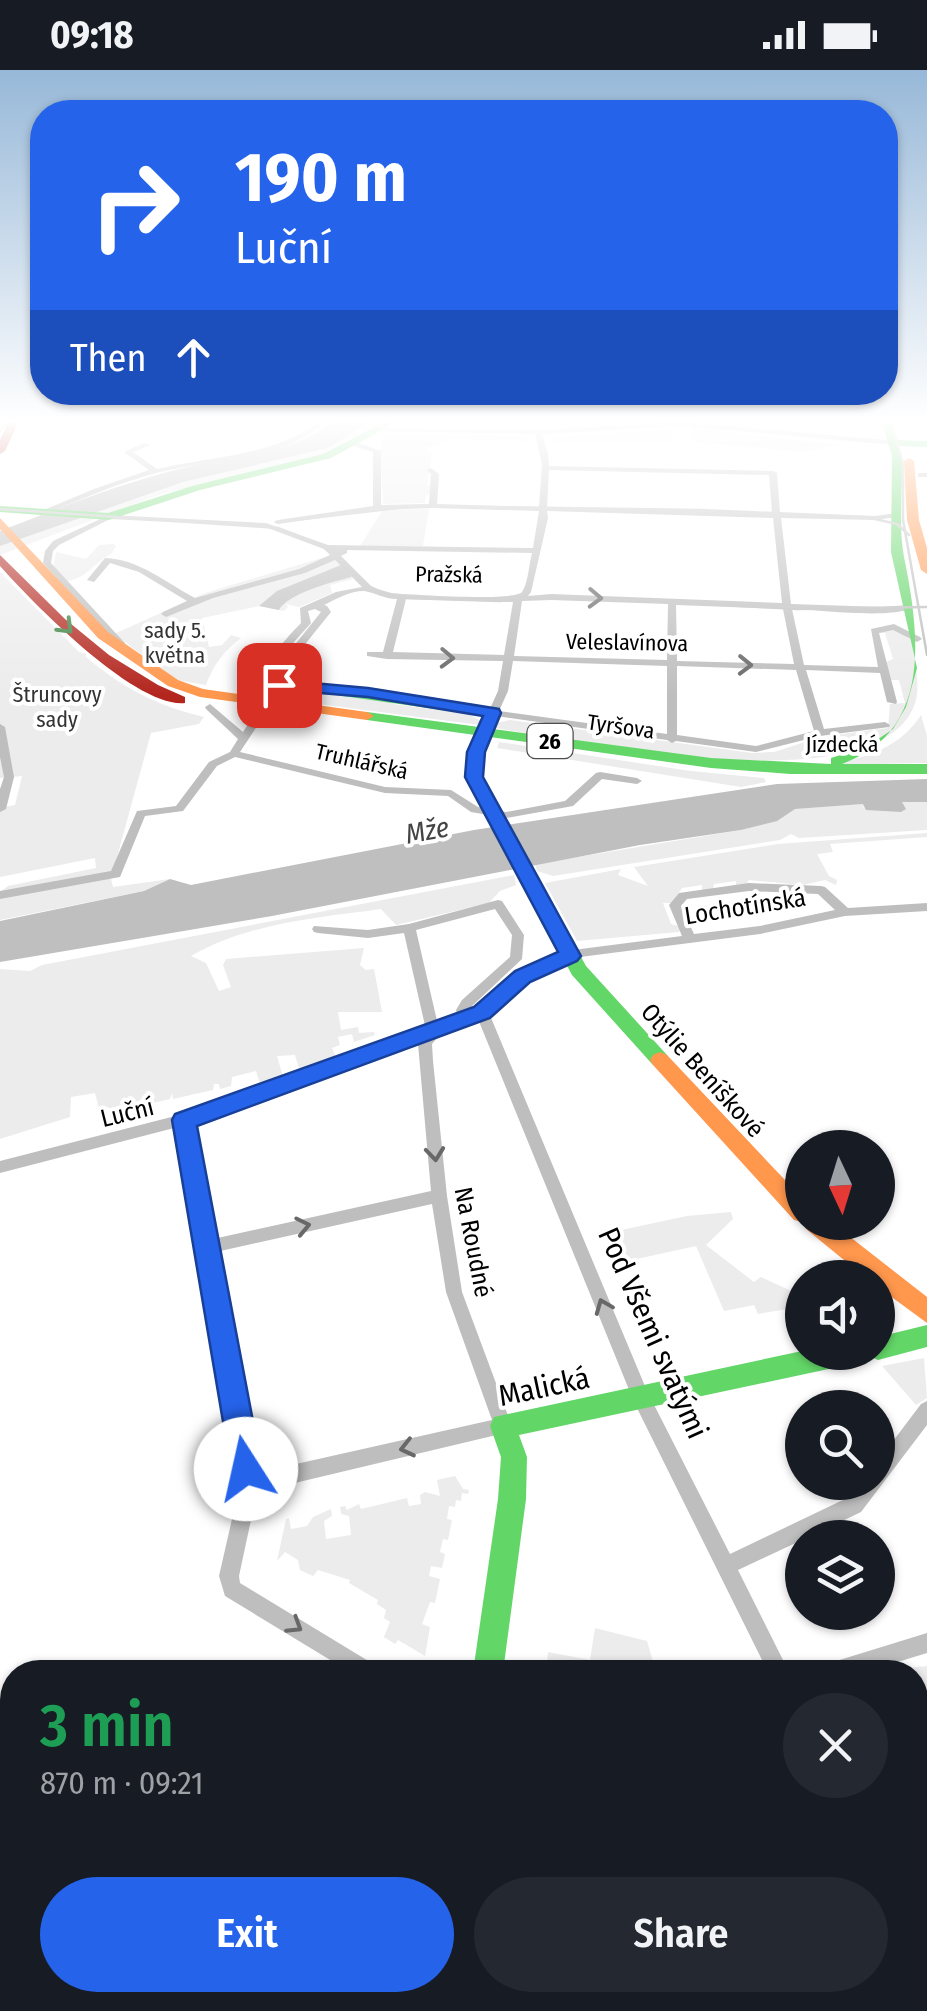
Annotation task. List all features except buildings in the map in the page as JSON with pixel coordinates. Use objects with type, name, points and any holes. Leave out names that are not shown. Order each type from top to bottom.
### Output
[{"type":"main road","points":[[2,519],[36,514]]},
{"type":"main road","points":[[65,514],[106,517],[117,514]]},
{"type":"main road","points":[[766,772],[847,759],[887,744],[914,716],[926,674],[918,616],[889,514]]},
{"type":"main road","name":"Tyršova","points":[[2,519],[26,551],[65,583],[104,636],[186,689],[766,772]]},
{"type":"main road","points":[[923,531],[927,570]]},
{"type":"main road","name":"Tyršova","points":[[1,560],[112,668],[152,690],[210,707],[269,698]]},
{"type":"main road","points":[[269,698],[384,694],[491,718]]},
{"type":"main road","name":"Otýlie Beníškové","points":[[491,718],[476,752],[474,777],[570,956],[785,1197]]},
{"type":"main road","name":"Jízdecká","points":[[766,772],[927,772]]},
{"type":"main road","points":[[837,1240],[927,1312]]},
{"type":"main road","points":[[895,1344],[927,1336]]},
{"type":"main road","name":"Malická","points":[[502,1426],[785,1366]]},
{"type":"main road","name":"Na Roudné","points":[[490,1660],[512,1499],[514,1457],[502,1426]]},
{"type":"street","points":[[145,519],[284,522],[345,514]]},
{"type":"street","points":[[545,514],[527,592],[518,599],[503,691],[491,718],[756,750],[820,733],[885,725]]},
{"type":"street","points":[[755,514],[888,519],[923,531]]},
{"type":"street","points":[[776,514],[785,607],[796,666],[820,733]]},
{"type":"street","points":[[65,583],[49,568],[47,557],[56,544],[106,517],[269,526],[344,551],[536,551]]},
{"type":"street","points":[[303,536],[297,527],[314,518]]},
{"type":"street","points":[[0,895],[116,874],[141,813],[179,810],[213,764],[234,754],[269,698],[270,674],[279,655],[306,623],[303,610],[339,594],[368,588],[344,551]]},
{"type":"street","points":[[166,614],[344,551]]},
{"type":"street","points":[[91,580],[108,560],[121,561],[148,572],[194,601]]},
{"type":"street","name":"Pražská","points":[[368,588],[402,598],[573,597],[868,610],[918,616]]},
{"type":"street","points":[[387,656],[402,598]]},
{"type":"street","points":[[672,603],[672,740]]},
{"type":"street","points":[[892,702],[874,631],[898,628],[918,616]]},
{"type":"street","name":"Veleslavínova","points":[[370,654],[884,670]]},
{"type":"street","name":"Tyršova","points":[[210,707],[244,739]]},
{"type":"street","points":[[0,726],[10,777],[0,809]]},
{"type":"street","name":"Truhlářská","points":[[234,754],[385,790],[450,793],[476,810],[506,815],[570,804],[600,776],[637,781]]},
{"type":"street","points":[[690,938],[675,905],[682,896],[748,887],[826,892],[845,912]]},
{"type":"street","points":[[318,929],[368,934],[409,928],[498,904],[518,935],[516,959],[462,1010],[474,1016]]},
{"type":"street","name":"Lochotínská","points":[[570,956],[589,950],[760,930],[845,912],[927,907]]},
{"type":"street","points":[[409,928],[432,1034],[474,1016],[523,976],[570,956]]},
{"type":"street","name":"Pod Všemi svatými","points":[[474,1016],[640,1396],[774,1660]]},
{"type":"street","name":"Na Roudné","points":[[432,1034],[425,1043],[426,1056],[439,1196],[454,1292],[502,1426]]},
{"type":"street","name":"Luční","points":[[0,1167],[184,1120],[432,1034]]},
{"type":"street","points":[[184,1120],[249,1484],[228,1576],[232,1589],[348,1660]]},
{"type":"street","points":[[208,1247],[439,1196]]},
{"type":"street","points":[[895,1453],[927,1410]]},
{"type":"street","name":"Malická","points":[[249,1484],[502,1426]]},
{"type":"street","points":[[726,1566],[858,1500]]},
{"type":"street","points":[[872,1660],[927,1643]]},
{"type":"green space","points":[[90,514],[109,514],[0,555],[0,546]]},
{"type":"green space","points":[[381,514],[428,514],[423,546],[360,546]]},
{"type":"green space","points":[[99,545],[116,546],[111,554],[80,577],[66,581],[53,569],[56,552],[86,559]]},
{"type":"green space","name":"sady 5. května","points":[[325,557],[333,558],[353,579],[330,585],[332,593],[299,607],[286,604],[284,611],[259,606],[202,618],[209,647],[222,645],[231,635],[241,638],[220,659],[206,685],[176,680],[114,634],[205,593]]},
{"type":"green space","name":"Štruncovy sady","points":[[0,572],[79,652],[113,678],[156,701],[204,717],[199,724],[151,733],[111,879],[113,887],[170,879],[144,891],[0,920],[0,892],[8,886],[96,868],[95,858],[0,877],[0,808],[15,805],[22,776],[0,778]]},
{"type":"green space","points":[[891,628],[911,639],[917,682],[914,706],[888,736],[843,753],[786,760],[721,759],[654,753],[494,728],[496,723],[510,720],[752,753],[774,752],[820,737],[888,728],[890,704],[905,703],[899,680],[891,680],[886,662],[893,659],[885,633],[878,633]]},
{"type":"green space","points":[[294,689],[303,697],[325,692],[391,698],[393,704],[469,714],[481,721],[480,725],[295,701],[283,696],[285,690]]},
{"type":"green space","points":[[921,715],[927,736],[927,763],[828,765],[880,750],[903,736]]},
{"type":"green space","points":[[499,742],[764,778],[766,782],[741,787],[497,748]]},
{"type":"green space","points":[[901,802],[927,802],[927,830],[799,838],[791,834],[780,840],[553,876],[537,871],[535,864],[741,830],[773,821],[792,809],[863,804],[867,805],[862,807],[901,812],[905,809]]},
{"type":"green space","points":[[927,833],[927,837],[830,844],[833,852],[817,854],[829,876],[837,880],[836,885],[825,880],[803,885],[749,880],[746,885],[736,886],[736,881],[714,884],[713,890],[702,891],[702,885],[682,888],[672,903],[663,903],[671,924],[682,927],[679,932],[577,941],[545,883],[621,869],[618,875],[648,886],[634,867],[778,844]]},
{"type":"green space","points":[[514,875],[516,885],[500,891],[489,903],[396,925],[381,909],[307,919],[236,936],[191,956],[206,963],[219,991],[231,987],[223,965],[226,959],[364,948],[360,965],[366,970],[374,969],[382,1012],[338,1012],[341,1030],[358,1027],[359,1033],[375,1035],[354,1042],[352,1034],[338,1037],[340,1045],[332,1048],[338,1062],[304,1073],[300,1072],[295,1055],[277,1056],[284,1080],[261,1087],[256,1071],[232,1077],[231,1086],[220,1089],[219,1084],[214,1084],[213,1090],[173,1099],[172,1093],[170,1099],[110,1113],[109,1107],[99,1109],[95,1093],[71,1097],[70,1117],[0,1139],[0,969],[30,971],[42,965]]},
{"type":"green space","points":[[731,1212],[733,1219],[706,1245],[754,1282],[761,1277],[785,1288],[785,1309],[758,1314],[754,1305],[724,1311],[696,1246],[623,1262],[625,1251],[612,1232],[687,1216]]},
{"type":"green space","points":[[924,1358],[927,1398],[916,1405],[885,1370],[895,1370],[895,1364]]},
{"type":"green space","points":[[455,1476],[463,1489],[469,1490],[468,1494],[462,1493],[461,1501],[456,1500],[455,1507],[449,1506],[447,1519],[452,1520],[448,1540],[443,1539],[440,1552],[445,1554],[442,1568],[431,1566],[429,1576],[440,1579],[435,1603],[430,1602],[422,1624],[430,1627],[425,1656],[398,1640],[395,1644],[384,1637],[390,1622],[384,1618],[386,1610],[350,1580],[318,1570],[313,1576],[300,1570],[298,1560],[285,1552],[277,1561],[286,1519],[289,1518],[291,1529],[307,1526],[313,1517],[331,1509],[332,1516],[324,1521],[326,1539],[351,1535],[349,1516],[341,1514],[340,1507],[347,1510],[359,1504],[361,1509],[407,1498],[409,1506],[421,1504],[420,1495],[425,1492],[440,1496],[437,1480]]},
{"type":"green space","points":[[595,1628],[647,1641],[653,1660],[590,1660]]},
{"type":"green space","points":[[548,1652],[590,1660],[547,1660]]},
{"type":"shaded area","points":[[46,514],[93,514],[0,546],[0,531]]},
{"type":"shaded area","points":[[341,565],[352,577],[301,594],[279,610],[259,606],[277,591]]},
{"type":"shaded area","points":[[927,779],[927,802],[902,802],[906,809],[901,812],[866,810],[863,804],[795,809],[777,821],[741,830],[0,962],[0,921],[144,891],[170,879],[191,885],[474,830],[777,784]]},
{"type":"tram line","points":[[67,514],[278,528],[327,547],[372,589],[405,598],[500,601],[555,596],[797,609],[918,607]]},
{"type":"tram line","points":[[276,522],[350,514]]},
{"type":"tram line","points":[[785,514],[866,517],[897,524],[905,531]]},
{"type":"tram line","points":[[903,514],[905,531]]},
{"type":"tram line","points":[[905,531],[909,535]]},
{"type":"tram line","points":[[905,531],[918,607]]},
{"type":"tram line","points":[[918,607],[927,655]]},
{"type":"tram line","points":[[918,607],[927,607]]},
{"type":"traffic: fast","points":[[62,514],[109,517],[119,514]]},
{"type":"traffic: fast","points":[[897,514],[897,552],[927,679]]},
{"type":"traffic: fast","points":[[836,761],[874,750],[898,733],[914,707],[924,669]]},
{"type":"traffic: fast","points":[[260,714],[272,688],[286,684],[493,713],[476,751],[474,777],[579,970],[660,1060]]},
{"type":"traffic: fast","points":[[367,716],[711,763],[790,769],[927,769]]},
{"type":"traffic: fast","points":[[895,1344],[927,1336]]},
{"type":"traffic: fast","points":[[490,1660],[512,1499],[514,1457],[503,1426],[785,1366]]},
{"type":"traffic: slow","points":[[913,514],[927,570]]},
{"type":"traffic: slow","points":[[0,522],[103,635],[173,683],[200,693],[367,716]]},
{"type":"traffic: slow","points":[[660,1060],[785,1195]]},
{"type":"traffic: slow","points":[[837,1240],[927,1312]]},
{"type":"traffic: jam","points":[[0,559],[60,621],[104,658],[180,700]]},
{"type":"route","points":[[246,1469],[184,1120],[432,1034],[482,1012],[523,976],[570,956],[474,777],[476,752],[493,713],[368,692],[279,685]]},
{"type":"water label","name":"Mže","points":[[427,830]]}]
